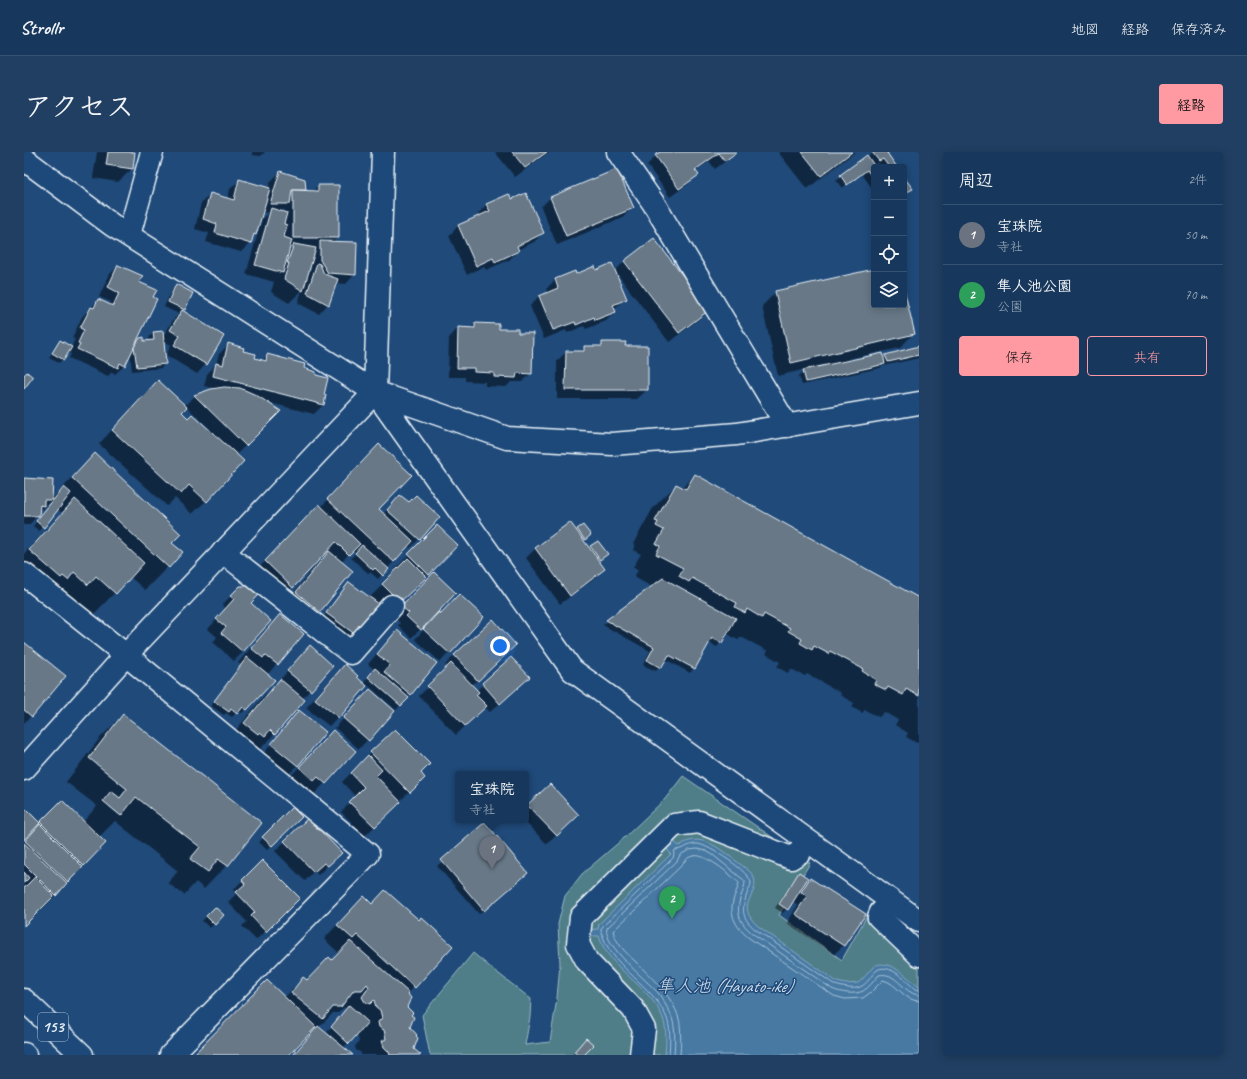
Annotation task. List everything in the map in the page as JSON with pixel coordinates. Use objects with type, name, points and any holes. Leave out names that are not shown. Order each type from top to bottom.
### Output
[{"type":"main road","points":[[129,235],[152,152]]},
{"type":"main road","points":[[383,152],[375,392],[572,670],[919,921]]},
{"type":"main road","points":[[618,152],[654,204],[787,426]]},
{"type":"main road","points":[[24,159],[112,225],[375,392],[507,438],[612,444],[737,434],[919,403]]},
{"type":"main road","points":[[24,769],[126,656],[375,392]]},
{"type":"main road","points":[[223,552],[351,653],[392,606]]},
{"type":"main road","points":[[24,574],[368,854],[171,1055]]},
{"type":"main road","points":[[641,1055],[644,1029],[633,1009],[587,961],[578,944],[581,917],[674,825],[699,822],[791,858],[800,852]]},
{"type":"main road","points":[[881,912],[879,917],[919,955]]},
{"type":"main road","name":"153","points":[[24,1000],[82,1055]]},
{"type":"green space","points":[[683,776],[810,863],[779,915],[842,960],[871,908],[919,940],[919,1055],[430,1055],[422,1015],[473,953],[531,999],[530,1017],[525,1045],[550,1042],[557,998],[560,964],[558,924],[565,896],[582,874],[624,838],[665,799]]},
{"type":"water","name":"隼人池 (Hayato-ike)","points":[[668,837],[679,846],[695,840],[709,843],[723,851],[749,871],[753,875],[755,884],[747,906],[751,918],[758,926],[837,982],[846,984],[858,983],[873,967],[879,964],[885,964],[904,974],[919,987],[919,1055],[665,1055],[665,1027],[663,1018],[657,1006],[649,996],[611,959],[599,936],[585,936],[585,930],[598,929],[599,924],[671,854],[662,843]]},
{"type":"building","points":[[108,152],[135,152],[133,169],[106,165]]},
{"type":"building","points":[[512,152],[547,152],[525,168]]},
{"type":"building","points":[[660,152],[737,152],[725,161],[719,153],[695,170],[699,175],[679,189],[655,155]]},
{"type":"building","points":[[802,152],[852,152],[821,176]]},
{"type":"building","points":[[872,152],[889,152],[887,153],[895,164],[887,164],[883,159],[879,161]]},
{"type":"building","points":[[867,155],[873,164],[871,164],[871,176],[867,170],[847,185],[840,175]]},
{"type":"building","points":[[617,169],[634,208],[566,236],[550,197]]},
{"type":"building","points":[[280,171],[305,179],[306,190],[292,190],[290,204],[270,204]]},
{"type":"building","points":[[239,179],[270,188],[256,235],[254,234],[251,244],[215,233],[217,224],[203,219],[210,193],[234,200]]},
{"type":"building","points":[[907,181],[913,189],[907,192]]},
{"type":"building","points":[[318,185],[339,185],[339,238],[293,238],[293,190],[318,191]]},
{"type":"building","points":[[526,193],[544,233],[517,246],[519,251],[495,262],[493,258],[476,266],[458,225],[490,211],[486,204],[509,194],[512,199]]},
{"type":"building","points":[[271,208],[287,213],[284,224],[287,225],[284,237],[292,240],[283,273],[255,265]]},
{"type":"building","points":[[654,238],[709,310],[679,333],[624,261]]},
{"type":"building","points":[[320,241],[357,242],[356,275],[328,273],[320,260]]},
{"type":"building","points":[[294,244],[316,248],[303,291],[284,279],[289,263],[287,263]]},
{"type":"building","points":[[317,263],[320,264],[324,274],[338,279],[329,305],[307,293]]},
{"type":"building","points":[[612,263],[627,299],[613,305],[616,312],[595,320],[594,317],[576,325],[575,322],[553,330],[539,296],[558,288],[555,279],[575,271],[576,274],[595,266],[596,270]]},
{"type":"building","points":[[118,265],[143,276],[139,282],[157,290],[153,297],[157,299],[125,366],[120,363],[118,368],[77,349],[84,330],[80,328],[91,307],[94,308],[98,299],[113,306],[119,293],[108,287]]},
{"type":"building","points":[[871,270],[871,308],[907,308],[907,301],[915,334],[791,363],[775,291]]},
{"type":"building","points":[[176,284],[193,293],[185,310],[168,302]]},
{"type":"building","points":[[182,310],[224,336],[207,365],[174,345],[180,336],[170,330]]},
{"type":"building","points":[[475,323],[499,324],[499,329],[518,329],[518,333],[533,333],[532,374],[517,373],[516,378],[494,377],[494,373],[474,372],[474,368],[457,368],[458,327],[475,328]]},
{"type":"building","points":[[163,331],[166,364],[137,367],[134,347],[140,338],[144,337],[144,341],[154,340],[153,332]]},
{"type":"building","points":[[60,340],[72,347],[64,360],[52,353]]},
{"type":"building","points":[[602,342],[626,342],[625,346],[648,346],[648,390],[565,390],[566,351],[584,351],[584,346],[602,346]]},
{"type":"building","points":[[228,343],[244,348],[243,351],[256,354],[255,358],[266,361],[267,354],[305,364],[304,368],[316,372],[316,375],[328,378],[324,395],[326,395],[324,405],[213,376],[216,363],[223,365]]},
{"type":"building","points":[[919,346],[919,355],[888,362],[885,355]]},
{"type":"building","points":[[883,353],[885,364],[806,382],[803,370]]},
{"type":"building","points":[[27,372],[33,377],[24,389],[24,375]]},
{"type":"building","points":[[158,380],[187,407],[182,412],[188,418],[192,414],[244,461],[207,502],[189,485],[181,494],[112,430]]},
{"type":"building","points":[[224,387],[240,388],[256,395],[281,411],[246,446],[194,395],[211,389]]},
{"type":"building","points":[[379,444],[412,475],[379,509],[413,541],[394,562],[327,499]]},
{"type":"building","points":[[95,453],[181,534],[172,543],[183,552],[169,568],[72,478]]},
{"type":"building","points":[[695,474],[919,598],[919,696],[906,689],[903,695],[888,687],[886,690],[874,684],[876,680],[862,671],[863,669],[830,651],[829,654],[814,646],[812,650],[800,643],[802,639],[788,631],[790,628],[764,614],[762,618],[747,609],[745,613],[735,607],[737,603],[692,578],[689,582],[679,576],[683,568],[656,554],[660,546],[656,544],[664,530],[656,526],[658,522],[655,521],[676,484],[686,489]]},
{"type":"building","points":[[24,478],[53,480],[52,500],[44,500],[44,506],[40,505],[39,516],[24,516]]},
{"type":"building","points":[[64,487],[71,493],[44,528],[36,521]]},
{"type":"building","points":[[400,495],[409,502],[416,495],[440,517],[420,540],[387,510]]},
{"type":"building","points":[[75,499],[144,563],[116,594],[96,576],[88,585],[74,572],[68,580],[63,576],[61,578],[29,550]]},
{"type":"building","points":[[319,504],[360,544],[349,555],[336,542],[293,588],[265,561]]},
{"type":"building","points":[[570,522],[605,569],[570,596],[535,548]]},
{"type":"building","points":[[437,525],[458,545],[429,575],[408,554]]},
{"type":"building","points":[[583,525],[591,535],[585,540],[577,529]]},
{"type":"building","points":[[598,541],[608,554],[600,560],[590,546]]},
{"type":"building","points":[[362,545],[389,569],[383,576],[375,568],[373,570],[355,553]]},
{"type":"building","points":[[329,551],[353,571],[320,612],[296,592]]},
{"type":"building","points":[[408,558],[427,577],[400,602],[382,584]]},
{"type":"building","points":[[434,572],[456,593],[421,630],[406,616],[409,613],[401,606]]},
{"type":"building","points":[[663,578],[736,618],[722,643],[712,638],[695,669],[669,655],[661,668],[647,660],[654,647],[606,620]]},
{"type":"building","points":[[349,582],[379,604],[356,635],[326,613]]},
{"type":"building","points":[[240,586],[248,586],[259,595],[251,603],[271,621],[243,652],[221,633],[226,627],[216,619],[234,599],[230,596]]},
{"type":"building","points":[[459,594],[484,617],[450,654],[423,629]]},
{"type":"building","points":[[280,614],[304,634],[278,665],[265,655],[263,658],[251,648]]},
{"type":"building","points":[[493,619],[516,645],[478,681],[454,655]]},
{"type":"building","points":[[397,630],[437,663],[411,695],[384,672],[390,665],[377,654]]},
{"type":"building","points":[[24,642],[66,676],[32,717],[24,710]]},
{"type":"building","points":[[310,645],[333,666],[311,691],[287,671]]},
{"type":"building","points":[[247,657],[275,680],[247,710],[243,707],[237,714],[231,709],[229,712],[214,701]]},
{"type":"building","points":[[511,657],[530,677],[500,704],[482,683]]},
{"type":"building","points":[[451,663],[479,692],[476,695],[487,706],[465,726],[427,686]]},
{"type":"building","points":[[345,664],[367,686],[339,718],[315,699]]},
{"type":"building","points":[[375,668],[409,698],[401,706],[368,677]]},
{"type":"building","points":[[280,679],[305,700],[275,735],[270,730],[265,736],[260,732],[258,734],[244,723]]},
{"type":"building","points":[[370,689],[395,711],[369,741],[343,718]]},
{"type":"building","points":[[299,710],[326,732],[298,766],[271,744]]},
{"type":"building","points":[[123,714],[262,823],[228,866],[218,859],[208,872],[190,859],[200,847],[136,797],[121,816],[103,801],[111,791],[120,798],[127,789],[89,758]]},
{"type":"building","points":[[395,729],[430,764],[421,773],[425,778],[410,793],[370,752]]},
{"type":"building","points":[[333,730],[356,751],[326,784],[318,777],[314,781],[299,767]]},
{"type":"building","points":[[368,755],[382,770],[376,776],[401,802],[375,827],[349,802],[364,787],[351,773]]},
{"type":"building","points":[[550,784],[579,815],[557,836],[529,807],[529,803]]},
{"type":"building","points":[[62,800],[106,843],[84,866],[40,822]]},
{"type":"building","points":[[292,807],[302,817],[272,846],[262,837]]},
{"type":"building","points":[[26,809],[40,823],[24,840],[24,812]]},
{"type":"building","points":[[308,818],[342,853],[328,866],[324,863],[314,872],[284,841]]},
{"type":"building","points":[[484,823],[486,823],[528,873],[484,911],[441,860]]},
{"type":"building","points":[[40,824],[83,867],[68,882],[25,841]]},
{"type":"building","points":[[24,843],[67,883],[56,896],[24,864]]},
{"type":"building","points":[[262,860],[300,898],[266,932],[251,916],[255,912],[236,892],[245,884],[242,880]]},
{"type":"building","points":[[24,872],[29,878],[24,883]]},
{"type":"building","points":[[799,872],[808,878],[788,910],[779,904]]},
{"type":"building","points":[[35,877],[54,896],[24,926],[24,888]]},
{"type":"building","points":[[810,878],[866,914],[844,946],[795,914],[807,896],[801,892]]},
{"type":"building","points":[[385,890],[419,920],[421,917],[453,946],[415,988],[357,935],[353,939],[337,925],[364,896],[372,904]]},
{"type":"building","points":[[215,907],[224,915],[215,925],[206,916]]},
{"type":"building","points":[[350,941],[409,993],[408,994],[411,998],[407,1007],[413,1013],[411,1015],[414,1017],[410,1027],[418,1038],[414,1049],[421,1055],[390,1055],[384,1047],[382,1041],[386,1039],[384,1030],[379,1027],[378,1022],[382,1018],[380,1010],[376,1007],[374,1000],[370,1004],[365,1002],[362,997],[369,987],[367,984],[362,990],[354,990],[341,1007],[333,1007],[323,1019],[291,993],[303,977],[307,980],[329,957],[332,960]]},
{"type":"building","points":[[267,980],[316,1027],[289,1055],[193,1055]]},
{"type":"building","points":[[349,1005],[368,1022],[349,1044],[331,1027]]},
{"type":"building","points":[[318,1026],[353,1055],[293,1055]]},
{"type":"building","points":[[586,1038],[594,1045],[584,1055],[578,1055],[574,1052]]},
{"type":"place","name":"宝珠院","points":[[492,869]]},
{"type":"place","name":"隼人池公園","points":[[672,919]]}]
